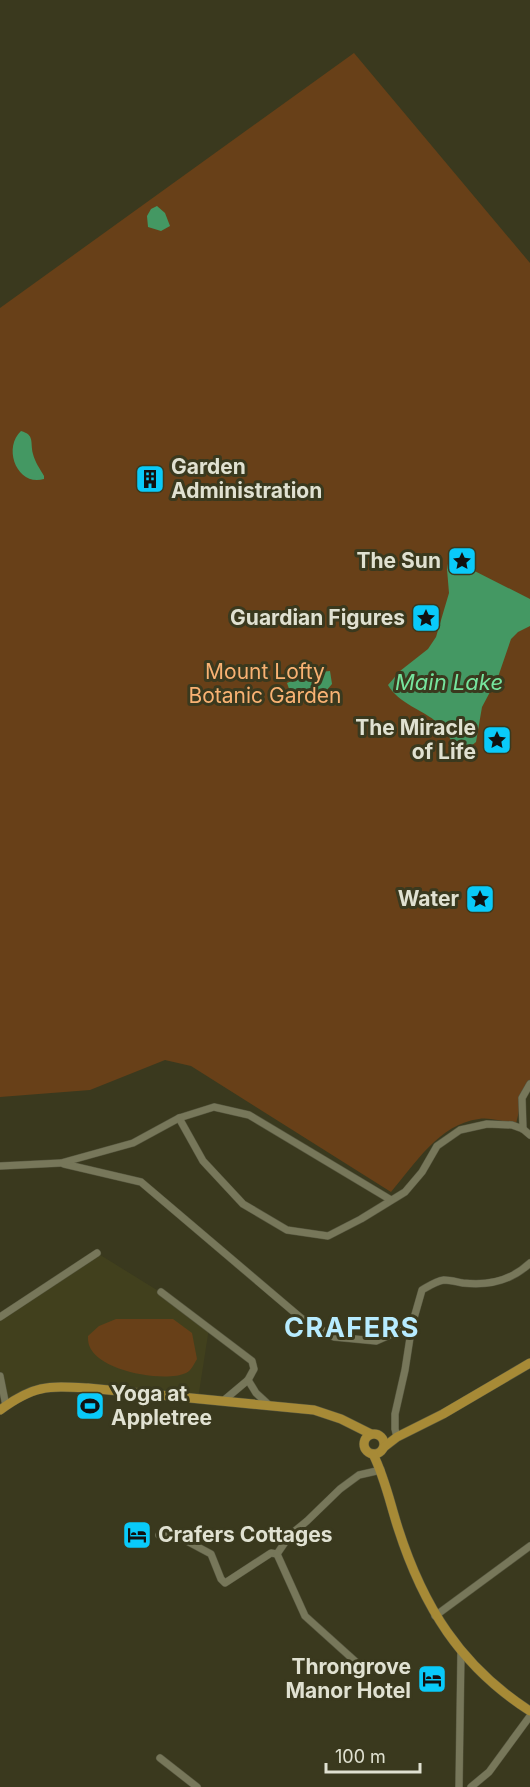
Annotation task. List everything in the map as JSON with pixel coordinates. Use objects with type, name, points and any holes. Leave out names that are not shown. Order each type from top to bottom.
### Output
[{"type":"main road","points":[[373,1454],[397,1437],[443,1414],[530,1363]]},
{"type":"main road","points":[[2,1409],[32,1390],[57,1386],[314,1410],[356,1426],[371,1436],[384,1440],[381,1470]]},
{"type":"main road","points":[[371,1436],[397,1437]]},
{"type":"main road","points":[[371,1436],[364,1448],[373,1454],[381,1470],[411,1566],[435,1616],[461,1652],[494,1686],[530,1711]]},
{"type":"street","points":[[523,1129],[522,1098],[530,1084]]},
{"type":"street","points":[[0,1166],[61,1163],[133,1143],[179,1118],[214,1107],[249,1114],[391,1200]]},
{"type":"street","points":[[179,1118],[203,1161],[243,1204],[287,1230],[328,1236],[405,1192],[422,1172],[437,1146],[460,1130],[487,1124],[512,1125],[523,1129],[530,1135]]},
{"type":"street","points":[[61,1163],[141,1182],[301,1318],[334,1337],[376,1341],[412,1325]]},
{"type":"street","points":[[0,1317],[97,1253]]},
{"type":"street","points":[[397,1437],[395,1414],[412,1325],[422,1290],[444,1280],[466,1284],[498,1282],[519,1274],[530,1263]]},
{"type":"street","points":[[160,1292],[252,1361],[254,1369],[248,1380],[223,1401]]},
{"type":"street","points":[[0,1376],[2,1409]]},
{"type":"street","points":[[248,1380],[256,1393],[269,1405]]},
{"type":"street","points":[[278,1554],[290,1535],[340,1489],[359,1475],[381,1470]]},
{"type":"street","points":[[159,1535],[183,1539],[210,1554],[221,1580],[225,1583],[271,1553],[278,1554]]},
{"type":"street","points":[[435,1616],[530,1546]]},
{"type":"street","points":[[278,1554],[305,1616],[366,1671]]},
{"type":"street","points":[[459,1787],[461,1652]]},
{"type":"street","points":[[471,1787],[489,1772],[530,1716]]},
{"type":"street","points":[[160,1758],[197,1787]]},
{"type":"shaded area","points":[[97,1253],[160,1292],[209,1328],[198,1399],[57,1386],[6,1406],[0,1376],[0,1317]]},
{"type":"green space","name":"Mount Lofty Botanic Garden","points":[[354,53],[530,263],[530,1080],[522,1098],[516,1124],[483,1119],[465,1122],[452,1129],[429,1147],[391,1192],[191,1066],[165,1060],[90,1090],[0,1097],[0,308]]},
{"type":"green space","points":[[116,1319],[173,1319],[192,1333],[197,1359],[191,1369],[176,1376],[132,1373],[104,1362],[89,1345],[88,1336],[99,1326]]},
{"type":"water","points":[[157,206],[165,213],[170,226],[161,231],[148,227],[147,216],[151,209]]},
{"type":"water","points":[[21,431],[30,437],[34,457],[44,479],[35,480],[27,477],[16,465],[13,447]]},
{"type":"water","name":"Main Lake","points":[[449,558],[530,599],[530,626],[518,632],[511,639],[498,677],[482,707],[476,742],[461,749],[454,744],[438,723],[404,702],[388,685],[400,671],[428,649],[436,637],[449,593],[447,569]]},
{"type":"water","points":[[330,671],[332,684],[326,691],[294,703],[287,683],[310,673]]},
{"type":"place","name":"Garden Administration","points":[[150,479]]},
{"type":"place","name":"The Sun","points":[[462,561]]},
{"type":"place","name":"Guardian Figures","points":[[426,618]]},
{"type":"place","name":"The Miracle of Life","points":[[497,740]]},
{"type":"place","name":"Water","points":[[480,899]]},
{"type":"place","name":"Yoga at Appletree","points":[[90,1406]]},
{"type":"place","name":"Crafers Cottages","points":[[137,1535]]},
{"type":"place","name":"Throngrove Manor Hotel","points":[[432,1679]]},
{"type":"district","name":"CRAFERS","points":[[352,1328]]}]
